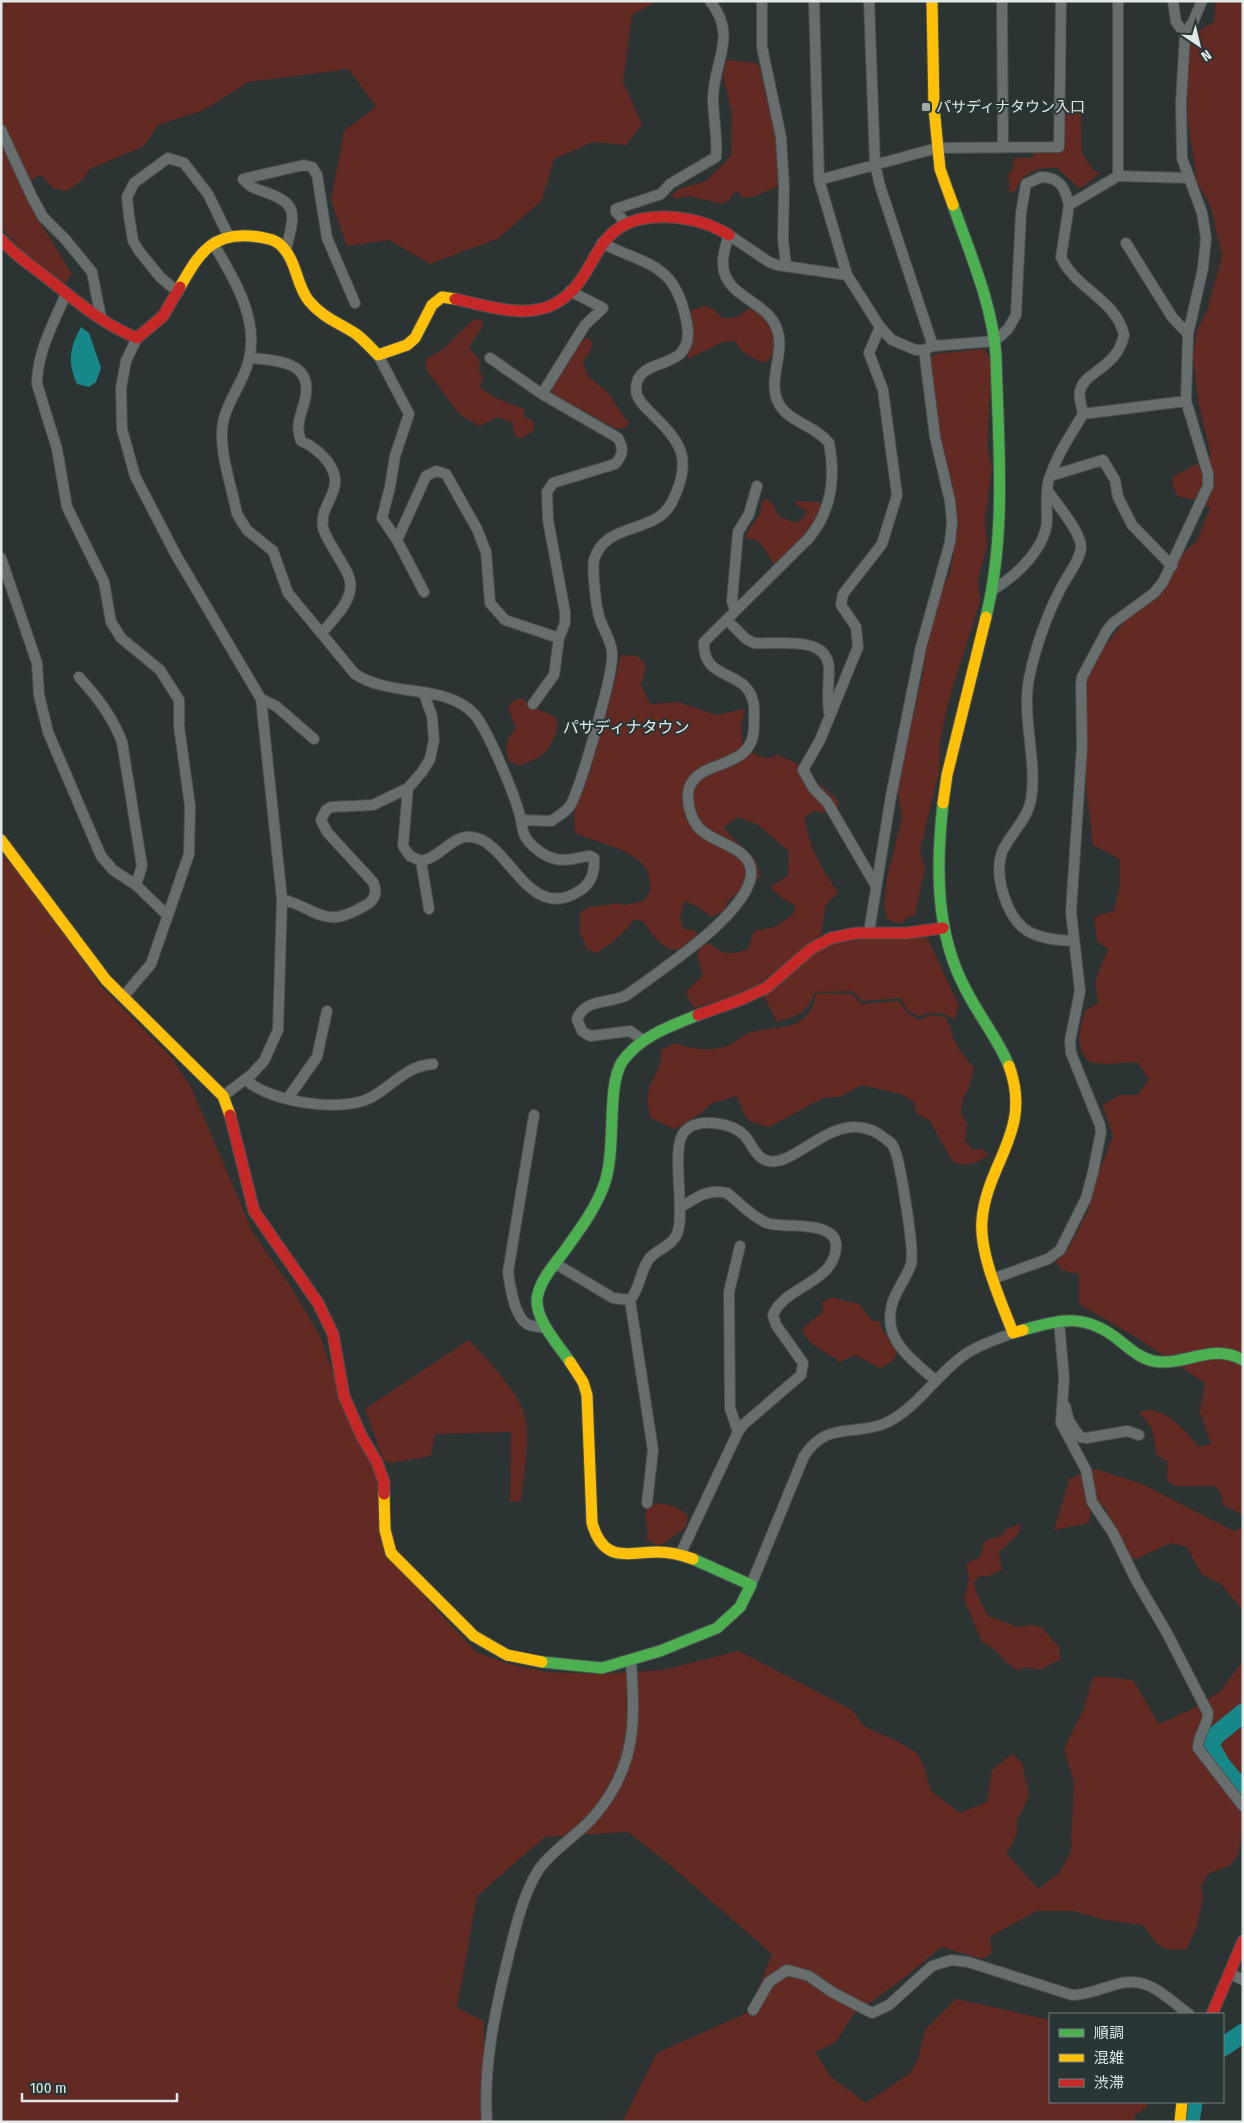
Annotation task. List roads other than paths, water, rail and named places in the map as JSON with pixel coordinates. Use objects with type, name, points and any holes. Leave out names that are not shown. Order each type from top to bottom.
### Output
[{"type":"street","points":[[626,223],[616,209],[661,194],[670,184],[716,157],[713,97],[724,35],[720,15],[710,1]]},
{"type":"street","points":[[762,1],[763,55],[781,145],[786,265]]},
{"type":"street","points":[[814,1],[819,180],[847,275],[880,327],[892,340],[916,350],[996,341],[1016,316],[1021,213],[1026,184],[1040,177],[1059,181],[1066,190],[1069,205],[1061,257],[1074,276],[1118,316],[1124,335],[1116,357],[1089,377],[1081,386],[1080,400],[1084,414]]},
{"type":"street","points":[[869,1],[871,110],[875,164],[929,348],[935,438],[950,501],[952,522],[950,542],[920,647],[869,932]]},
{"type":"street","points":[[932,1],[937,148],[940,169],[983,292],[996,341],[1000,517],[994,589],[941,808],[938,841],[943,928],[955,969],[998,1045],[1016,1087],[1018,1108],[1013,1131],[982,1220],[984,1244],[1013,1333]]},
{"type":"street","points":[[1002,1],[1003,146]]},
{"type":"street","points":[[819,180],[937,148],[1059,147],[1061,1]]},
{"type":"street","points":[[1118,1],[1118,176]]},
{"type":"street","points":[[1173,1],[1173,14],[1176,22],[1185,34]]},
{"type":"street","points":[[995,1278],[1048,1259],[1060,1250],[1086,1198],[1101,1132],[1071,1047],[1072,1031],[1077,1016],[1080,991],[1072,912],[1082,746],[1082,677],[1106,632],[1118,618],[1154,592],[1172,566],[1208,486],[1208,474],[1186,401],[1188,334],[1206,251],[1202,213],[1188,178],[1181,148],[1185,34],[1193,22],[1202,1]]},
{"type":"street","points":[[1,130],[32,197],[43,216],[66,239],[92,272],[101,318]]},
{"type":"street","points":[[178,292],[148,264],[133,241],[128,196],[134,183],[168,158],[184,163],[208,194],[229,237]]},
{"type":"street","points":[[286,250],[292,221],[290,207],[284,198],[249,186],[242,178],[304,165],[312,167],[317,175],[327,238],[355,303]]},
{"type":"street","points":[[1069,205],[1118,176],[1188,178]]},
{"type":"street","points":[[378,355],[397,352],[418,336],[432,304],[442,296],[530,310],[548,306],[559,301],[570,291],[602,243],[626,223],[639,218],[699,219],[710,223],[769,262],[847,275]]},
{"type":"street","points":[[223,1096],[246,1080],[264,1061],[278,1030],[282,899],[261,699],[176,555],[135,476],[122,429],[122,388],[126,361],[137,338],[163,316],[197,257],[213,242],[245,235],[275,240],[286,250],[308,300],[325,317],[357,335],[378,355],[409,414],[395,456],[382,518],[397,540],[424,592]]},
{"type":"street","points":[[643,1040],[630,1031],[590,1036],[579,1026],[577,1019],[579,1014],[591,1004],[619,1000],[687,951],[728,916],[750,884],[751,870],[747,861],[741,853],[700,830],[694,821],[687,797],[694,780],[745,753],[752,745],[754,731],[753,700],[742,684],[735,678],[715,671],[704,658],[704,642],[809,538],[821,523],[830,492],[829,443],[824,436],[785,412],[776,398],[776,370],[780,340],[777,330],[767,313],[740,295],[728,280],[723,265],[729,235]]},
{"type":"street","points":[[1,239],[21,260],[66,294],[124,333],[137,338]]},
{"type":"street","points":[[213,242],[241,293],[250,330],[252,358],[229,403],[222,432],[238,514],[247,530],[273,551],[288,594],[355,674],[365,680],[389,688],[457,701],[474,714],[486,732],[526,837],[531,844],[550,857],[568,860],[590,856],[594,858],[592,875],[583,889],[564,898],[555,898],[537,893],[487,844],[473,836],[458,840],[436,857],[422,861],[410,856],[403,846],[408,788]]},
{"type":"street","points":[[521,820],[551,822],[571,804],[604,696],[611,671],[612,652],[598,616],[594,562],[600,547],[613,534],[663,516],[672,503],[682,477],[683,456],[672,434],[640,403],[636,390],[639,375],[646,369],[673,358],[686,345],[688,329],[682,302],[670,278],[657,268],[602,243]]},
{"type":"street","points":[[1126,243],[1172,317],[1188,334]]},
{"type":"street","points":[[542,394],[585,325],[603,308],[570,291]]},
{"type":"street","points":[[66,294],[45,344],[37,375],[57,450],[67,507],[104,582],[111,622],[121,638],[160,670],[179,700],[179,726],[190,806],[189,854],[151,964],[123,996]]},
{"type":"street","points":[[876,886],[827,802],[814,789],[805,776],[805,763],[820,740],[858,647],[856,628],[841,605],[842,594],[882,544],[896,496],[884,390],[869,353],[880,327]]},
{"type":"street","points":[[252,358],[284,361],[302,373],[307,381],[307,394],[298,425],[298,432],[301,441],[311,445],[323,456],[333,470],[336,483],[322,518],[323,530],[350,580],[352,590],[350,597],[330,625],[320,633]]},
{"type":"street","points":[[490,358],[542,394],[618,438],[623,447],[621,457],[615,464],[553,483],[547,492],[548,520],[565,612],[554,675],[533,704]]},
{"type":"street","points":[[994,589],[1008,580],[1037,549],[1047,523],[1047,490],[1050,476],[1066,439],[1084,414],[1186,401]]},
{"type":"street","points":[[1050,476],[1104,460],[1115,480],[1118,498],[1132,525],[1172,566]]},
{"type":"street","points":[[397,540],[426,476],[436,471],[446,474],[477,530],[486,552],[490,603],[505,620],[559,638]]},
{"type":"street","points":[[735,610],[732,601],[738,532],[749,514],[756,486]]},
{"type":"street","points":[[1047,490],[1079,537],[1081,547],[1078,558],[1058,593],[1030,673],[1028,713],[1031,800],[1024,817],[1002,852],[999,876],[1007,907],[1020,926],[1039,937],[1074,941]]},
{"type":"street","points":[[1,558],[37,663],[39,695],[48,732],[101,856],[119,874],[136,886],[167,914]]},
{"type":"street","points":[[727,620],[746,639],[754,643],[810,645],[824,654],[829,668],[827,705],[830,716]]},
{"type":"street","points":[[79,677],[106,708],[115,723],[122,742],[142,866],[136,886]]},
{"type":"street","points":[[282,899],[331,919],[347,916],[371,902],[376,892],[373,882],[327,832],[321,820],[323,814],[331,807],[374,805],[408,788],[422,772],[430,759],[434,740],[432,716],[424,694]]},
{"type":"street","points":[[261,699],[276,706],[314,740]]},
{"type":"street","points":[[1,840],[106,980],[223,1096],[230,1114],[254,1211],[318,1303],[333,1334],[344,1396],[361,1435],[377,1462],[384,1482],[385,1530],[391,1553],[474,1636],[498,1651],[551,1664],[593,1669],[631,1660],[717,1628],[740,1607],[804,1456],[818,1439],[837,1430],[871,1427],[885,1423],[900,1414],[967,1353],[1013,1333],[1058,1321],[1079,1319],[1108,1330],[1130,1349],[1149,1360],[1166,1361],[1217,1350],[1235,1354],[1243,1360]]},
{"type":"street","points":[[422,861],[429,909]]},
{"type":"street","points":[[750,1585],[680,1555],[662,1551],[624,1555],[612,1553],[605,1548],[596,1536],[592,1523],[590,1418],[587,1395],[583,1382],[547,1328],[536,1303],[541,1286],[588,1218],[604,1189],[610,1156],[616,1075],[630,1051],[643,1040],[706,1011],[736,1003],[759,993],[777,981],[822,941],[832,937],[869,932],[903,933],[943,928]]},
{"type":"street","points":[[288,1098],[316,1057],[327,1011]]},
{"type":"street","points":[[246,1080],[263,1091],[288,1098],[339,1106],[355,1105],[371,1097],[408,1070],[432,1064]]},
{"type":"street","points":[[534,1115],[508,1272],[510,1285],[523,1320],[533,1326],[547,1328]]},
{"type":"street","points":[[647,1503],[653,1450],[630,1300],[650,1258],[675,1238],[678,1231],[680,1139],[691,1126],[699,1123],[739,1131],[758,1155],[769,1161],[782,1160],[835,1130],[845,1128],[868,1130],[887,1140],[894,1147],[913,1257],[912,1264],[895,1293],[891,1327],[896,1340],[936,1381]]},
{"type":"street","points":[[680,1207],[707,1192],[720,1191],[727,1193],[758,1218],[769,1224],[816,1227],[825,1230],[833,1239],[835,1248],[831,1263],[782,1304],[773,1315],[776,1325],[803,1362],[801,1375],[744,1424],[738,1432],[680,1555]]},
{"type":"street","points":[[738,1432],[730,1408],[729,1292],[740,1246]]},
{"type":"street","points":[[556,1264],[612,1298],[630,1300]]},
{"type":"street","points":[[1058,1321],[1064,1400],[1069,1421],[1080,1437],[1086,1438],[1127,1431],[1140,1435]]},
{"type":"street","points":[[1064,1400],[1061,1423],[1086,1470],[1092,1502],[1114,1533],[1136,1580],[1167,1633],[1208,1713],[1208,1720],[1198,1741],[1198,1748],[1243,1806]]},
{"type":"street","points":[[486,2122],[485,2094],[496,2008],[514,1934],[525,1901],[540,1868],[596,1814],[624,1770],[631,1748],[634,1704],[631,1660]]},
{"type":"street","points":[[1212,2013],[1243,1941]]},
{"type":"street","points":[[753,2010],[769,1982],[787,1970],[809,1976],[832,1992],[872,2013],[889,2005],[932,1966],[951,1960],[968,1962],[1072,1995],[1092,1993],[1129,1980],[1142,1981],[1188,2013]]},
{"type":"street","points":[[1229,1973],[1243,1980]]},
{"type":"street","points":[[1180,2122],[1182,2103]]},
{"type":"water","points":[[81,327],[89,333],[101,368],[96,382],[89,387],[77,384],[71,362],[74,341]]},
{"type":"waterway","points":[[1243,1713],[1215,1736],[1210,1745],[1221,1765],[1243,1791]]},
{"type":"waterway","points":[[1224,2046],[1243,2033]]},
{"type":"waterway","points":[[1190,2122],[1193,2103]]},
{"type":"place","name":"パサディナタウン入口","points":[[926,107]]},
{"type":"district","name":"パサディナタウン","points":[[626,727]]}]
